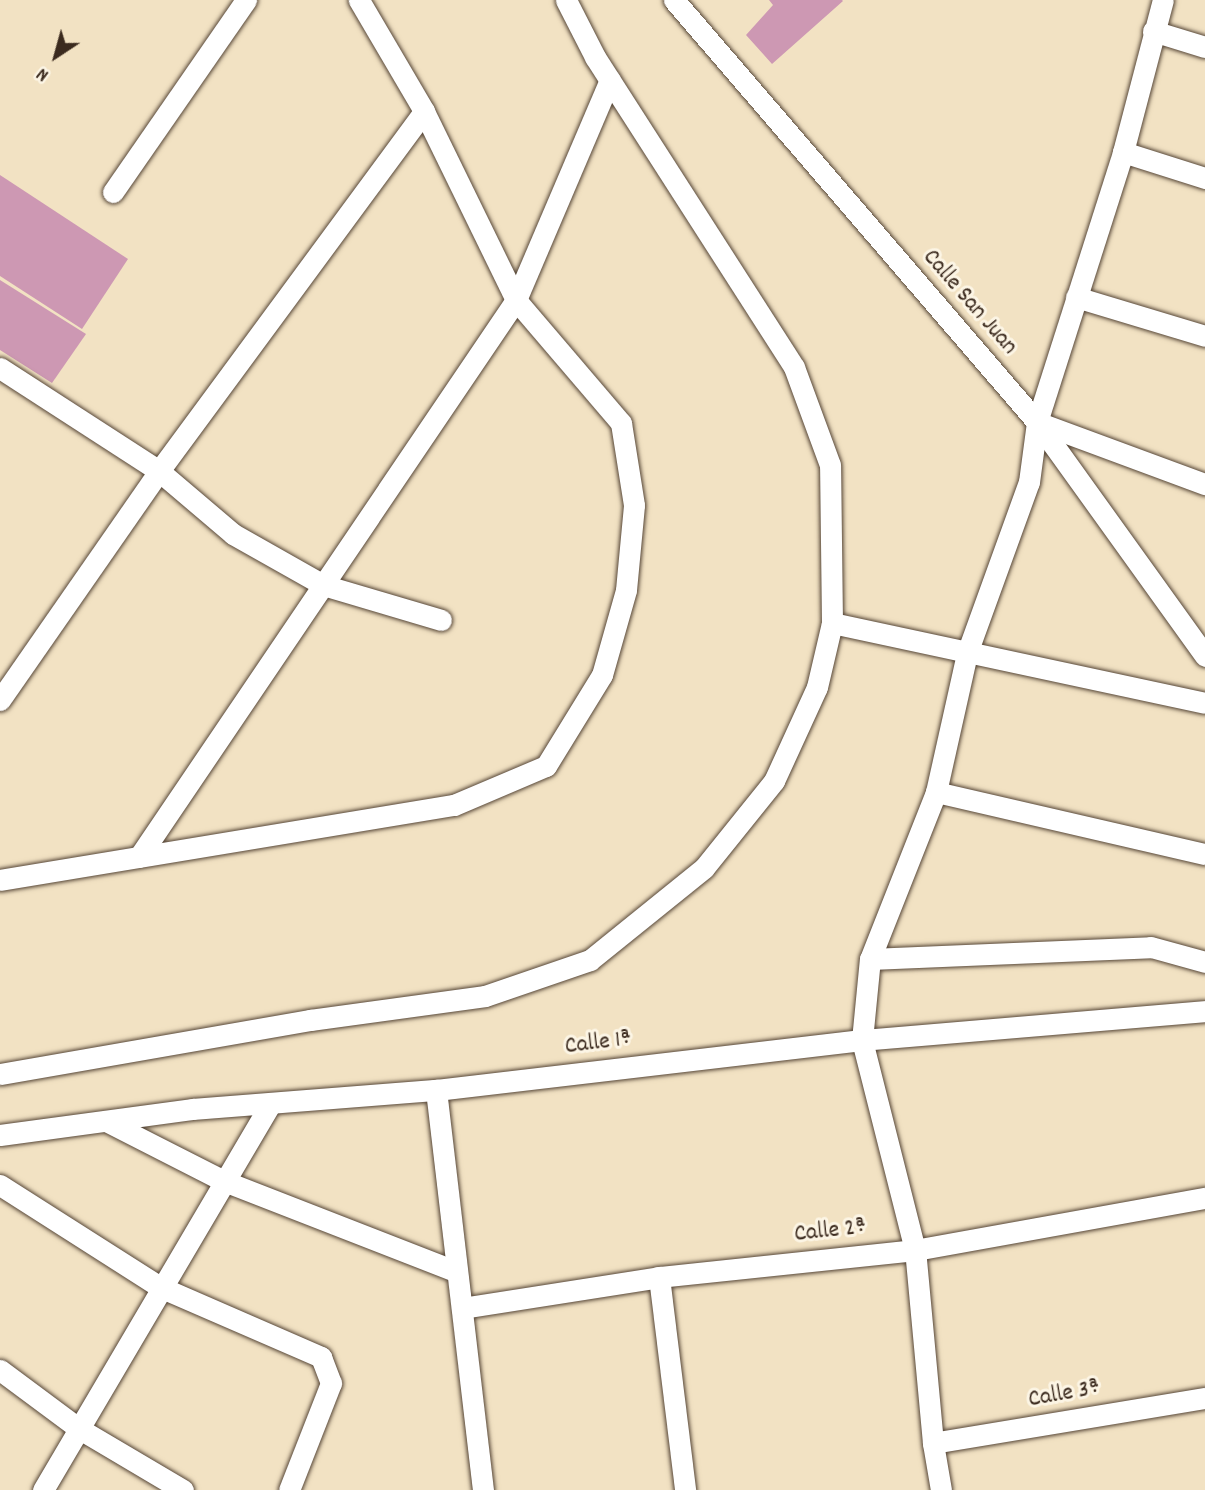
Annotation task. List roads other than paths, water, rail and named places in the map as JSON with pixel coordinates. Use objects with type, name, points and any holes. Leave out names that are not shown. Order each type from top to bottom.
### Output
[{"type":"street","points":[[113,192],[246,0]]},
{"type":"street","points":[[0,880],[454,805],[546,766],[602,675],[626,590],[634,505],[621,424],[516,300],[424,111],[359,0]]},
{"type":"street","points":[[0,1074],[310,1020],[485,996],[590,960],[704,868],[774,781],[817,687],[832,623],[830,465],[794,367],[610,80],[566,0]]},
{"type":"street","name":"Calle San Juan","points":[[674,0],[1037,422],[1205,656]]},
{"type":"street","points":[[941,1490],[933,1443],[915,1250],[862,1040],[870,959],[936,792],[967,653],[1029,482],[1037,422],[1123,152],[1163,0]]},
{"type":"street","points":[[1153,30],[1205,47]]},
{"type":"street","points":[[139,857],[516,300],[610,80]]},
{"type":"street","points":[[0,701],[159,471],[424,111]]},
{"type":"street","points":[[1123,152],[1205,178]]},
{"type":"street","points":[[1076,297],[1205,336]]},
{"type":"street","points":[[0,368],[159,471],[233,534],[323,585],[441,620]]},
{"type":"street","points":[[1037,422],[1205,484]]},
{"type":"street","points":[[832,623],[1205,703]]},
{"type":"street","points":[[936,792],[1205,854]]},
{"type":"street","points":[[870,959],[1151,947],[1205,962]]},
{"type":"street","name":"Calle 1ª","points":[[0,1135],[271,1103],[436,1090],[862,1040],[1205,1011]]},
{"type":"street","points":[[436,1090],[483,1490]]},
{"type":"street","points":[[43,1490],[160,1287],[271,1103]]},
{"type":"street","points":[[106,1121],[223,1181],[457,1272]]},
{"type":"street","points":[[0,1185],[160,1287],[321,1357],[331,1383],[289,1490]]},
{"type":"street","name":"Calle 2ª","points":[[462,1308],[659,1277],[915,1250],[1205,1198]]},
{"type":"street","points":[[659,1277],[685,1490]]},
{"type":"street","points":[[0,1370],[78,1428],[183,1490]]},
{"type":"street","name":"Calle 3ª","points":[[933,1443],[1205,1398]]}]
